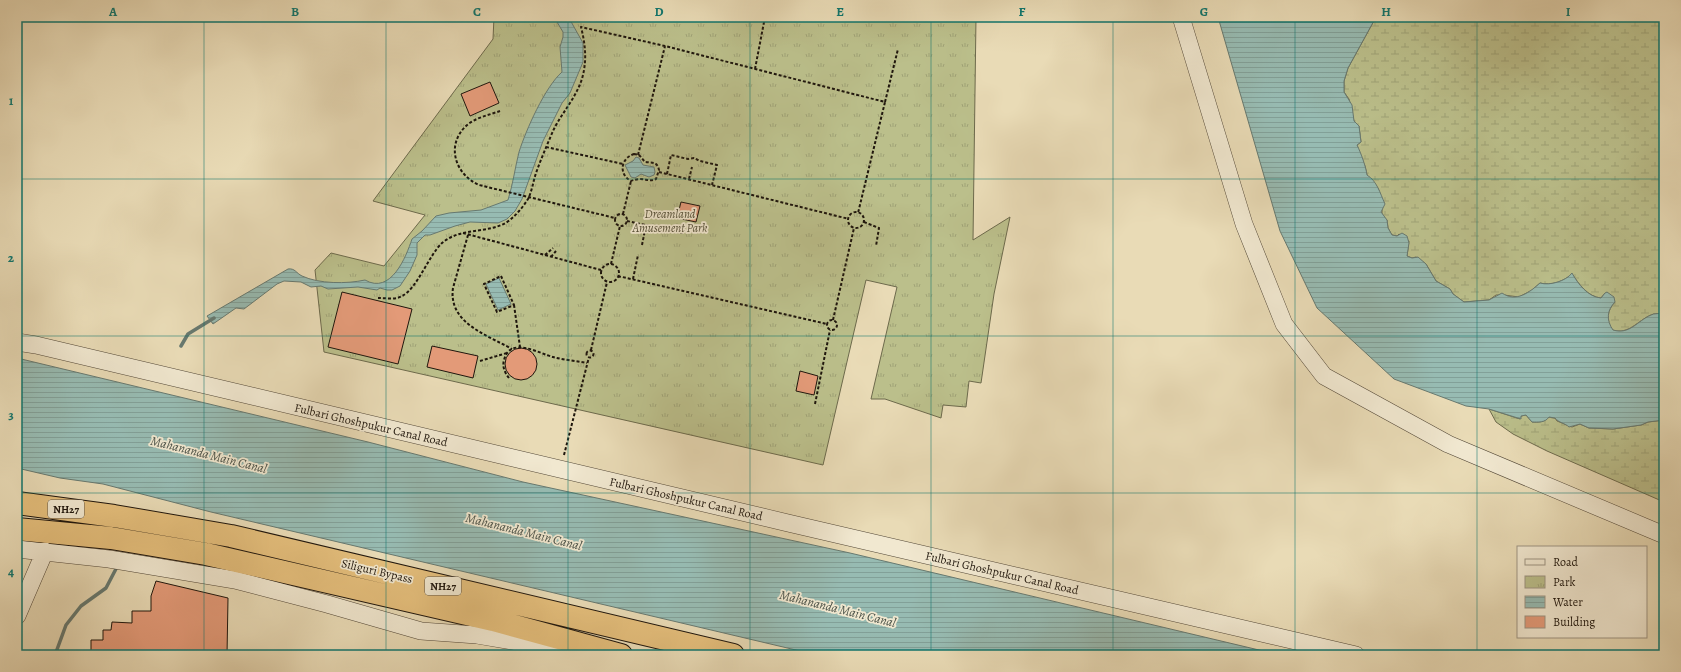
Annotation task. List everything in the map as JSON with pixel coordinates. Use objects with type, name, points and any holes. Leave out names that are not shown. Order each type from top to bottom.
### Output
[{"type":"highway","name":"Siliguri Bypass","points":[[17,503],[114,516],[231,536],[733,655]]},
{"type":"highway","name":"NH27","points":[[17,529],[111,538],[146,555],[206,554],[485,618],[620,655]]},
{"type":"street","points":[[1180,17],[1244,224],[1284,324],[1324,376],[1448,444],[1664,535]]},
{"type":"street","name":"Fulbari Ghoshpukur Canal Road","points":[[17,342],[36,345],[788,523],[1356,655]]},
{"type":"street","points":[[17,548],[109,559],[146,555]]},
{"type":"street","points":[[17,616],[45,551]]},
{"type":"path","points":[[755,69],[765,17]]},
{"type":"path","points":[[378,298],[398,298],[408,292],[441,244],[451,237],[462,233],[499,226],[518,212],[529,197],[546,147],[563,111],[575,95],[582,76],[586,51],[581,27],[666,46],[885,102]]},
{"type":"path","points":[[638,155],[666,46]]},
{"type":"path","points":[[858,213],[898,49]]},
{"type":"path","points":[[500,111],[472,122],[466,126],[458,138],[454,152],[458,166],[466,178],[479,185],[615,218]]},
{"type":"path","points":[[546,147],[623,164]]},
{"type":"path","points":[[631,181],[623,174],[623,164],[626,158],[638,155]]},
{"type":"path","points":[[631,181],[642,178],[650,181],[658,177],[659,172],[656,164],[654,162],[645,162],[638,155]]},
{"type":"path","points":[[667,174],[671,155],[694,158],[717,165],[712,185]]},
{"type":"path","points":[[689,180],[692,167]]},
{"type":"path","points":[[659,172],[849,218]]},
{"type":"path","points":[[623,214],[631,181]]},
{"type":"path","points":[[854,228],[849,224],[849,218],[852,214],[858,213]]},
{"type":"path","points":[[858,213],[862,216],[864,222],[879,228],[876,246]]},
{"type":"path","points":[[615,218],[618,214],[623,214]]},
{"type":"path","points":[[623,214],[627,218],[627,221]]},
{"type":"path","points":[[615,218],[616,223],[620,226]]},
{"type":"path","points":[[627,221],[682,234],[684,226]]},
{"type":"path","points":[[620,226],[625,224],[627,221]]},
{"type":"path","points":[[854,228],[861,226],[864,222]]},
{"type":"path","points":[[611,264],[620,226]]},
{"type":"path","points":[[642,244],[646,226]]},
{"type":"path","points":[[618,276],[827,324],[833,320],[854,228]]},
{"type":"path","points":[[462,233],[601,270]]},
{"type":"path","points":[[468,235],[453,288],[452,295],[456,310],[466,323],[512,349]]},
{"type":"path","points":[[544,255],[553,248]]},
{"type":"path","points":[[550,257],[556,251]]},
{"type":"path","points":[[633,279],[638,254]]},
{"type":"path","points":[[611,264],[618,268],[618,276],[615,280],[607,282],[601,276],[601,270],[606,265],[611,264]]},
{"type":"path","points":[[514,305],[497,312],[484,284],[501,276],[514,305],[520,347]]},
{"type":"path","points":[[589,358],[594,355],[591,350],[607,282]]},
{"type":"path","points":[[830,330],[836,328],[836,324],[833,320]]},
{"type":"path","points":[[815,404],[830,330],[827,324]]},
{"type":"path","points":[[509,378],[503,364],[504,359],[512,349],[520,347],[553,357],[588,363]]},
{"type":"path","points":[[564,456],[588,363],[589,358],[587,357],[586,353],[591,350]]},
{"type":"path","points":[[480,361],[508,353]]},
{"type":"green space","name":"Dreamland Amusement Park","points":[[494,17],[976,17],[973,240],[1010,217],[994,294],[981,383],[969,381],[966,407],[943,405],[941,418],[885,399],[871,399],[897,287],[866,280],[823,465],[324,352],[315,270],[331,253],[384,266],[425,215],[373,201],[493,39]]},
{"type":"green space","points":[[1376,17],[1664,17],[1664,313],[1652,314],[1633,327],[1623,331],[1612,330],[1608,315],[1610,308],[1615,302],[1605,293],[1601,298],[1588,293],[1572,274],[1557,282],[1548,284],[1540,283],[1532,290],[1519,297],[1496,295],[1489,300],[1464,302],[1453,294],[1450,289],[1436,281],[1426,264],[1416,257],[1412,258],[1407,256],[1409,241],[1399,234],[1397,236],[1392,235],[1388,228],[1387,220],[1382,215],[1382,199],[1378,188],[1367,175],[1357,145],[1361,142],[1359,126],[1354,121],[1349,99],[1344,92],[1344,81],[1348,68]]},
{"type":"green space","points":[[1489,409],[1520,419],[1521,416],[1526,415],[1532,422],[1543,421],[1548,417],[1555,418],[1557,421],[1572,427],[1580,424],[1589,428],[1613,429],[1664,420],[1664,502],[1547,451],[1513,434],[1496,422]]},
{"type":"water","points":[[554,17],[569,18],[583,43],[583,62],[570,93],[562,103],[543,141],[522,199],[515,211],[507,219],[498,223],[470,222],[430,235],[425,235],[417,243],[417,255],[410,271],[400,286],[392,290],[380,288],[377,290],[358,287],[328,289],[321,286],[311,287],[301,282],[284,281],[277,284],[244,309],[236,308],[213,324],[207,316],[288,269],[294,270],[302,276],[316,281],[342,283],[365,280],[374,283],[382,282],[390,278],[396,272],[406,255],[412,239],[436,216],[449,213],[481,210],[508,200],[519,152],[526,132],[549,88],[562,72],[560,47],[563,32]]},
{"type":"water","points":[[1218,17],[1376,17],[1348,68],[1344,81],[1344,92],[1352,105],[1354,121],[1359,126],[1361,142],[1357,145],[1366,168],[1367,175],[1376,184],[1385,204],[1381,212],[1387,220],[1388,228],[1392,235],[1397,236],[1402,233],[1407,236],[1409,243],[1407,256],[1412,258],[1418,257],[1426,264],[1436,281],[1450,289],[1453,294],[1464,302],[1489,300],[1502,293],[1507,296],[1518,297],[1532,290],[1540,283],[1548,284],[1558,282],[1572,273],[1580,285],[1588,293],[1601,298],[1607,292],[1614,297],[1615,302],[1610,308],[1608,315],[1609,323],[1613,330],[1624,331],[1633,327],[1652,314],[1664,313],[1664,420],[1613,429],[1589,428],[1580,424],[1569,427],[1555,418],[1549,417],[1543,421],[1532,422],[1526,415],[1521,416],[1521,419],[1489,409],[1466,406],[1394,379],[1317,308],[1280,231]]},
{"type":"water","points":[[636,157],[639,158],[643,165],[654,167],[654,175],[649,177],[641,174],[635,178],[631,177],[625,165],[633,161]]},
{"type":"water","points":[[499,278],[511,304],[498,310],[486,284]]},
{"type":"water","name":"Mahananda Main Canal","points":[[17,358],[368,442],[523,482],[850,553],[1280,655],[817,655],[211,512],[103,484],[60,478],[17,468]]},
{"type":"building","points":[[490,82],[499,103],[470,116],[461,94]]},
{"type":"building","points":[[681,202],[700,206],[696,222],[677,218]]},
{"type":"building","points":[[342,292],[412,309],[398,364],[328,347]]},
{"type":"building","points":[[432,346],[478,356],[473,378],[427,367]]},
{"type":"building","points":[[521,348],[530,351],[534,355],[537,364],[534,373],[530,377],[521,380],[512,377],[508,373],[505,364],[508,355],[512,351]]},
{"type":"building","points":[[800,371],[818,376],[814,395],[796,391]]},
{"type":"building","points":[[156,581],[228,598],[227,655],[91,655],[91,640],[103,640],[103,630],[111,630],[112,622],[132,623],[132,611],[151,611],[151,596]]},
{"type":"waterway","points":[[181,346],[188,334],[214,318]]},
{"type":"waterway","points":[[55,655],[66,625],[81,606],[106,588],[118,565]]}]
